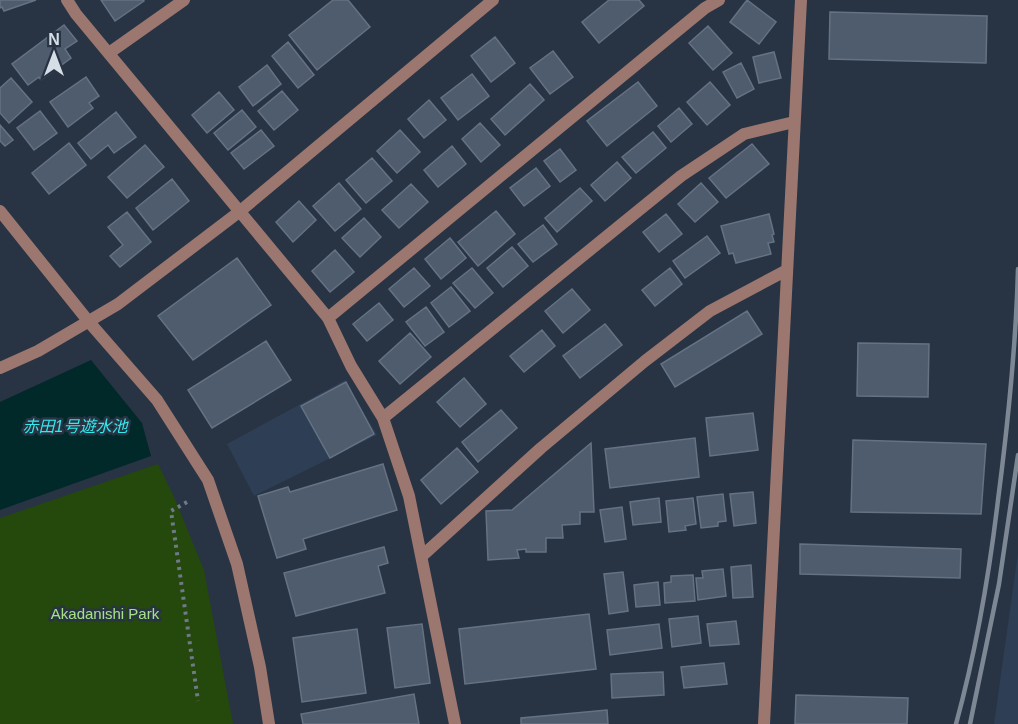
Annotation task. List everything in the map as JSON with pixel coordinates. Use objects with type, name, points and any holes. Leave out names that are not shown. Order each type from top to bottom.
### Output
[{"type":"street","points":[[66,0],[328,318],[351,366],[383,418],[409,496],[455,724]]},
{"type":"street","points":[[109,53],[184,0]]},
{"type":"street","points":[[0,368],[38,351],[118,304],[239,212],[493,0]]},
{"type":"street","points":[[328,318],[705,8],[718,0]]},
{"type":"street","points":[[764,724],[801,0]]},
{"type":"street","points":[[383,418],[681,176],[744,134],[794,122]]},
{"type":"street","points":[[0,211],[89,322],[157,400],[208,480],[237,564],[260,667],[269,724]]},
{"type":"street","points":[[422,556],[541,448],[645,361],[710,311],[787,270]]},
{"type":"path","points":[[187,502],[171,511],[198,701]]},
{"type":"shaded area","points":[[345,380],[377,435],[254,496],[227,444]]},
{"type":"shaded area","points":[[1018,553],[1018,724],[994,724]]},
{"type":"green space","name":"Akadanishi Park","points":[[158,464],[204,570],[233,724],[0,724],[0,518]]},
{"type":"water","name":"赤田1号遊水池","points":[[91,360],[142,423],[151,456],[0,510],[0,402]]},
{"type":"building","points":[[0,0],[36,0],[4,11],[2,7],[0,8]]},
{"type":"building","points":[[101,0],[143,0],[144,1],[115,21]]},
{"type":"building","points":[[333,0],[348,0],[370,27],[317,70],[289,35]]},
{"type":"building","points":[[609,0],[639,0],[644,6],[599,43],[582,22]]},
{"type":"building","points":[[747,0],[776,22],[759,44],[730,22]]},
{"type":"building","points":[[830,12],[987,16],[986,63],[829,59]]},
{"type":"building","points":[[64,25],[77,41],[65,49],[71,58],[41,80],[39,77],[28,85],[12,64]]},
{"type":"building","points":[[708,26],[732,53],[713,70],[689,43]]},
{"type":"building","points":[[495,37],[515,63],[491,82],[471,56]]},
{"type":"building","points":[[288,42],[314,75],[298,88],[272,56]]},
{"type":"building","points":[[553,51],[573,77],[550,94],[530,68]]},
{"type":"building","points":[[774,52],[781,78],[759,83],[753,57]]},
{"type":"building","points":[[741,63],[754,89],[737,98],[723,72]]},
{"type":"building","points":[[267,65],[281,84],[253,106],[239,87]]},
{"type":"building","points":[[472,74],[489,96],[458,120],[441,98]]},
{"type":"building","points":[[86,77],[99,96],[89,103],[93,108],[68,127],[50,102]]},
{"type":"building","points":[[11,78],[32,102],[9,123],[0,113],[0,88]]},
{"type":"building","points":[[638,82],[657,106],[607,146],[587,121]]},
{"type":"building","points":[[710,82],[730,105],[707,125],[687,102]]},
{"type":"building","points":[[530,84],[544,100],[505,135],[491,119]]},
{"type":"building","points":[[282,91],[298,110],[274,130],[258,111]]},
{"type":"building","points":[[219,92],[234,110],[207,133],[192,115]]},
{"type":"building","points":[[429,100],[446,120],[424,138],[408,119]]},
{"type":"building","points":[[679,108],[692,124],[671,142],[658,126]]},
{"type":"building","points":[[242,110],[256,127],[228,150],[214,133]]},
{"type":"building","points":[[40,111],[57,133],[34,150],[17,128]]},
{"type":"building","points":[[116,112],[136,137],[114,153],[108,145],[91,159],[78,143]]},
{"type":"building","points":[[480,123],[500,145],[481,162],[462,139]]},
{"type":"building","points":[[0,125],[13,140],[5,146],[0,141]]},
{"type":"building","points":[[261,130],[274,146],[244,169],[231,153]]},
{"type":"building","points":[[400,130],[420,152],[397,173],[377,151]]},
{"type":"building","points":[[653,132],[666,148],[636,173],[622,157]]},
{"type":"building","points":[[69,143],[86,165],[49,194],[32,173]]},
{"type":"building","points":[[752,144],[769,164],[726,198],[709,178]]},
{"type":"building","points":[[145,145],[164,167],[127,198],[108,177]]},
{"type":"building","points":[[452,146],[466,164],[438,187],[424,170]]},
{"type":"building","points":[[560,149],[576,170],[560,182],[544,161]]},
{"type":"building","points":[[372,158],[392,181],[366,203],[346,180]]},
{"type":"building","points":[[617,162],[631,178],[605,201],[591,185]]},
{"type":"building","points":[[536,168],[550,186],[524,206],[510,188]]},
{"type":"building","points":[[172,179],[189,201],[153,230],[136,208]]},
{"type":"building","points":[[339,183],[361,209],[335,231],[313,206]]},
{"type":"building","points":[[701,183],[718,202],[695,222],[678,204]]},
{"type":"building","points":[[411,184],[428,202],[399,228],[382,210]]},
{"type":"building","points":[[580,188],[592,201],[557,232],[545,218]]},
{"type":"building","points":[[299,201],[316,220],[293,242],[276,222]]},
{"type":"building","points":[[496,211],[515,234],[478,266],[458,242]]},
{"type":"building","points":[[127,212],[151,242],[120,267],[110,256],[123,245],[108,227]]},
{"type":"building","points":[[666,214],[682,234],[659,252],[643,232]]},
{"type":"building","points":[[769,214],[774,234],[772,235],[774,242],[768,243],[771,254],[736,263],[733,253],[729,254],[721,226]]},
{"type":"building","points":[[364,218],[381,237],[360,257],[342,238]]},
{"type":"building","points":[[543,225],[557,244],[533,262],[518,244]]},
{"type":"building","points":[[707,236],[720,253],[685,278],[673,261]]},
{"type":"building","points":[[450,238],[466,258],[441,279],[425,259]]},
{"type":"building","points":[[512,247],[528,266],[503,287],[487,268]]},
{"type":"building","points":[[335,250],[354,272],[330,292],[312,271]]},
{"type":"building","points":[[237,258],[271,305],[193,360],[158,316]]},
{"type":"building","points":[[414,268],[430,286],[404,307],[389,289]]},
{"type":"building","points":[[472,268],[493,293],[475,308],[453,283]]},
{"type":"building","points":[[670,268],[682,284],[655,306],[642,290]]},
{"type":"building","points":[[451,287],[470,311],[449,327],[431,303]]},
{"type":"building","points":[[572,289],[590,310],[563,333],[545,311]]},
{"type":"building","points":[[379,303],[393,320],[367,341],[353,324]]},
{"type":"building","points":[[426,307],[444,332],[425,346],[406,322]]},
{"type":"building","points":[[747,311],[762,334],[675,387],[661,364]]},
{"type":"building","points":[[605,324],[622,345],[580,378],[563,356]]},
{"type":"building","points":[[542,330],[555,346],[524,372],[510,356]]},
{"type":"building","points":[[410,333],[431,357],[400,384],[379,361]]},
{"type":"building","points":[[266,341],[291,380],[212,428],[188,390]]},
{"type":"building","points":[[858,343],[929,344],[928,397],[857,396]]},
{"type":"building","points":[[464,378],[486,404],[460,427],[437,402]]},
{"type":"building","points":[[346,382],[374,434],[330,458],[301,406]]},
{"type":"building","points":[[501,410],[517,428],[478,462],[462,442]]},
{"type":"building","points":[[753,413],[758,450],[710,456],[706,418]]},
{"type":"building","points":[[695,438],[699,477],[610,488],[605,449]]},
{"type":"building","points":[[853,440],[986,444],[981,514],[851,512]]},
{"type":"building","points":[[591,443],[594,512],[580,512],[580,524],[562,525],[563,538],[546,538],[546,552],[517,550],[519,558],[488,560],[486,511],[512,510]]},
{"type":"building","points":[[457,448],[478,472],[441,504],[421,480]]},
{"type":"building","points":[[383,464],[397,510],[303,539],[306,549],[277,558],[258,496],[288,487],[290,492]]},
{"type":"building","points":[[753,492],[756,523],[734,526],[730,494]]},
{"type":"building","points":[[723,494],[726,521],[718,522],[718,526],[701,528],[697,497]]},
{"type":"building","points":[[659,498],[661,522],[633,525],[630,502]]},
{"type":"building","points":[[693,498],[696,524],[685,526],[686,530],[669,532],[666,501]]},
{"type":"building","points":[[622,507],[626,539],[605,542],[600,510]]},
{"type":"building","points":[[800,544],[961,549],[960,578],[800,574]]},
{"type":"building","points":[[384,547],[388,563],[378,566],[385,593],[296,616],[284,573]]},
{"type":"building","points":[[751,565],[753,597],[733,598],[731,567]]},
{"type":"building","points":[[723,569],[726,596],[698,600],[696,578],[703,578],[702,571]]},
{"type":"building","points":[[623,572],[628,611],[609,614],[604,574]]},
{"type":"building","points":[[693,575],[695,601],[665,603],[664,583],[671,582],[671,576]]},
{"type":"building","points":[[658,582],[660,605],[636,607],[634,585]]},
{"type":"building","points":[[589,614],[596,669],[465,684],[459,629]]},
{"type":"building","points":[[698,616],[701,643],[672,647],[669,619]]},
{"type":"building","points":[[736,621],[739,644],[710,646],[707,624]]},
{"type":"building","points":[[422,624],[430,683],[395,688],[387,628]]},
{"type":"building","points":[[659,624],[662,648],[610,655],[607,630]]},
{"type":"building","points":[[357,629],[366,693],[302,702],[293,638]]},
{"type":"building","points":[[724,663],[727,684],[684,688],[681,667]]},
{"type":"building","points":[[663,672],[664,695],[612,698],[611,674]]},
{"type":"building","points":[[414,694],[419,724],[303,724],[301,714]]},
{"type":"building","points":[[796,695],[908,698],[907,724],[795,724]]},
{"type":"building","points":[[607,710],[608,724],[521,724],[521,718]]},
{"type":"railway","points":[[956,724],[976,641],[994,528],[1011,385],[1018,269]]},
{"type":"railway","points":[[970,724],[999,584],[1018,455]]}]
